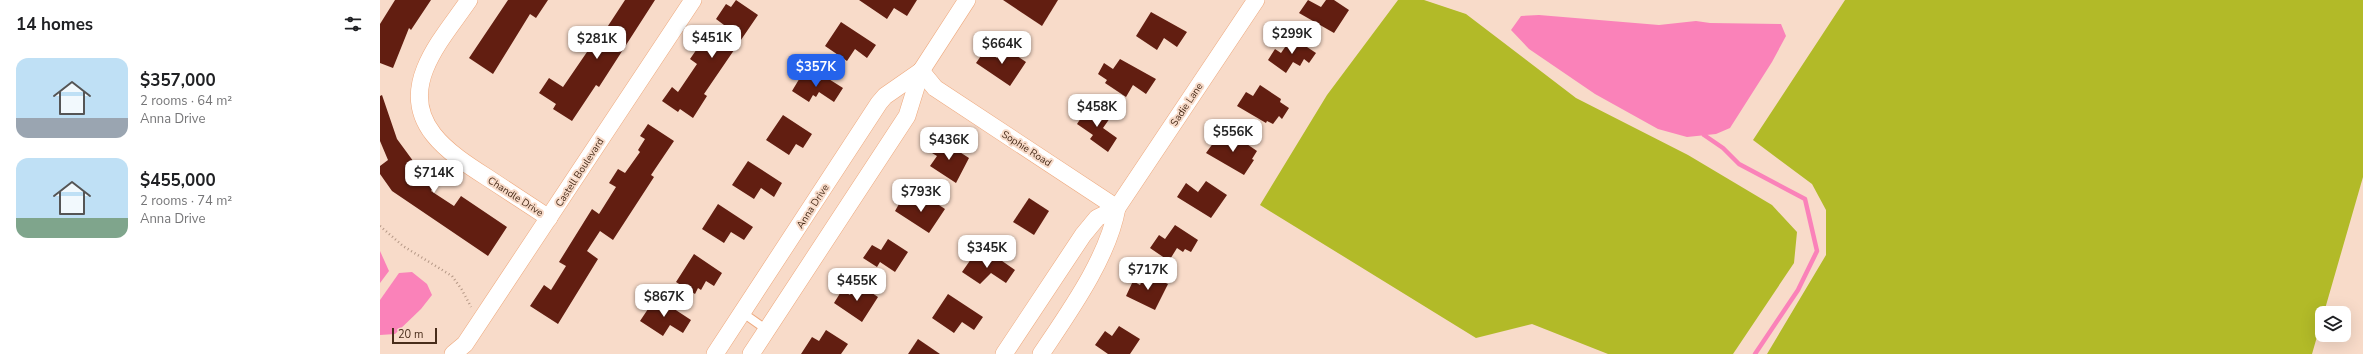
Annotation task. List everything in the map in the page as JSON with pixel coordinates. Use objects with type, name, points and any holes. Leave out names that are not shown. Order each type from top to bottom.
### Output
[{"type":"street","name":"Chandle Drive","points":[[468,0],[434,51],[425,70],[420,90],[422,114],[431,133],[445,149],[549,218]]},
{"type":"street","name":"Castell Boulevard","points":[[461,351],[693,0]]},
{"type":"street","name":"Anna Drive","points":[[751,354],[907,116],[921,71],[967,0]]},
{"type":"street","name":"Sadie Lane","points":[[1041,354],[1078,297],[1113,228],[1117,208],[1256,0]]},
{"type":"street","name":"Anna Drive","points":[[715,354],[879,103],[885,96],[921,71]]},
{"type":"street","name":"Sophie Road","points":[[921,71],[935,88],[1117,208]]},
{"type":"street","name":"Sadie Lane","points":[[1004,354],[1083,235],[1097,218],[1117,208]]},
{"type":"lane","points":[[743,313],[767,330]]},
{"type":"path","points":[[380,226],[403,246],[452,276],[462,290],[471,307]]},
{"type":"shaded area","points":[[1398,0],[1424,0],[1466,14],[1576,98],[1688,155],[1772,205],[1797,232],[1794,263],[1733,354],[1608,354],[1532,324],[1476,338],[1260,205],[1327,95]]},
{"type":"shaded area","points":[[1845,0],[2363,0],[2363,177],[2326,306],[2315,306],[2315,342],[2312,354],[1767,354],[1826,255],[1826,210],[1812,184],[1753,140]]},
{"type":"shaded area","points":[[1539,15],[1659,25],[1696,21],[1710,23],[1781,24],[1786,36],[1772,62],[1730,128],[1716,134],[1687,137],[1658,129],[1595,94],[1529,49],[1511,30],[1521,16]]},
{"type":"shaded area","points":[[380,251],[389,271],[380,283]]},
{"type":"shaded area","points":[[412,272],[427,284],[432,295],[421,309],[395,334],[380,335],[380,300],[399,273]]},
{"type":"building","points":[[395,0],[431,0],[411,30],[409,28],[393,68],[380,63],[380,24]]},
{"type":"building","points":[[508,0],[548,0],[536,18],[530,14],[493,74],[469,58]]},
{"type":"building","points":[[625,0],[655,0],[599,87],[596,85],[572,121],[553,109],[556,104],[539,93],[549,78],[563,87],[587,52],[585,50],[599,28],[604,32]]},
{"type":"building","points":[[736,0],[758,15],[704,94],[707,96],[693,118],[680,109],[678,112],[662,101],[672,87],[678,92],[697,64],[690,59],[699,46],[707,51],[724,25],[716,19],[726,4],[731,7]]},
{"type":"building","points":[[859,0],[917,0],[907,16],[894,8],[887,19]]},
{"type":"building","points":[[1003,0],[1058,0],[1042,26]]},
{"type":"building","points":[[1308,0],[1321,7],[1326,0],[1334,0],[1349,10],[1334,33],[1299,13]]},
{"type":"building","points":[[1151,12],[1187,32],[1177,47],[1164,38],[1157,50],[1136,36]]},
{"type":"building","points":[[841,22],[876,45],[867,58],[855,49],[847,61],[825,46]]},
{"type":"building","points":[[1292,37],[1316,53],[1309,63],[1304,59],[1300,66],[1293,62],[1286,73],[1268,60],[1275,49],[1281,53]]},
{"type":"building","points":[[1004,47],[1026,62],[1010,86],[976,63],[985,50],[997,58]]},
{"type":"building","points":[[1120,59],[1156,79],[1146,94],[1133,85],[1126,97],[1105,83],[1107,80],[1098,74],[1104,63],[1113,69]]},
{"type":"building","points":[[804,71],[820,81],[824,76],[843,88],[834,102],[819,92],[816,97],[813,95],[809,102],[792,91]]},
{"type":"building","points":[[1260,85],[1281,99],[1280,102],[1289,108],[1282,119],[1279,116],[1273,124],[1267,121],[1266,123],[1237,106],[1246,92],[1253,96]]},
{"type":"building","points":[[382,95],[397,139],[419,169],[437,182],[431,191],[454,206],[461,196],[507,227],[488,256],[392,191],[380,174],[380,166],[388,160],[380,141],[380,96]]},
{"type":"building","points":[[1090,104],[1110,118],[1103,128],[1117,138],[1108,152],[1090,139],[1093,135],[1077,124]]},
{"type":"building","points":[[783,115],[812,134],[803,148],[796,144],[789,155],[766,140]]},
{"type":"building","points":[[648,124],[674,141],[651,175],[654,177],[613,240],[600,231],[587,251],[598,259],[558,324],[530,306],[544,285],[551,290],[566,266],[559,262],[592,209],[599,214],[616,187],[609,183],[618,169],[625,173],[640,152],[638,150],[645,139],[640,136]]},
{"type":"building","points":[[1228,131],[1257,151],[1252,159],[1254,160],[1244,175],[1206,153],[1216,139],[1221,142]]},
{"type":"building","points":[[941,140],[969,158],[956,183],[930,166],[937,156],[932,153]]},
{"type":"building","points":[[748,161],[782,183],[774,197],[761,188],[754,199],[732,185]]},
{"type":"building","points":[[1206,181],[1227,195],[1211,218],[1177,197],[1186,183],[1198,192]]},
{"type":"building","points":[[924,195],[945,209],[929,233],[895,211],[903,197],[917,206]]},
{"type":"building","points":[[1029,198],[1049,211],[1034,235],[1013,222]]},
{"type":"building","points":[[718,204],[753,227],[744,240],[731,232],[724,243],[702,229]]},
{"type":"building","points":[[1175,225],[1198,240],[1191,252],[1185,249],[1183,252],[1177,248],[1169,261],[1150,248],[1159,235],[1165,239]]},
{"type":"building","points":[[888,239],[908,252],[895,272],[880,262],[877,267],[863,258],[872,245],[881,250]]},
{"type":"building","points":[[976,252],[991,262],[995,256],[1015,270],[1006,283],[991,273],[980,284],[962,272]]},
{"type":"building","points":[[694,254],[722,273],[714,286],[706,281],[701,290],[698,288],[695,294],[676,282]]},
{"type":"building","points":[[1145,273],[1168,284],[1155,310],[1126,296],[1133,281],[1140,285]]},
{"type":"building","points":[[857,283],[878,297],[862,322],[834,303],[842,290],[850,295]]},
{"type":"building","points":[[948,294],[983,317],[974,330],[962,322],[954,333],[932,318]]},
{"type":"building","points":[[656,297],[691,320],[683,333],[670,325],[663,336],[640,321]]},
{"type":"building","points":[[1119,326],[1140,339],[1130,354],[1108,354],[1095,345],[1105,331],[1112,336]]},
{"type":"building","points":[[826,330],[848,344],[841,354],[801,354],[812,337],[819,341]]},
{"type":"building","points":[[918,339],[940,354],[908,354]]},
{"type":"waterway","points":[[1704,135],[1723,148],[1739,164],[1805,199],[1817,251],[1798,290],[1755,354]]}]
